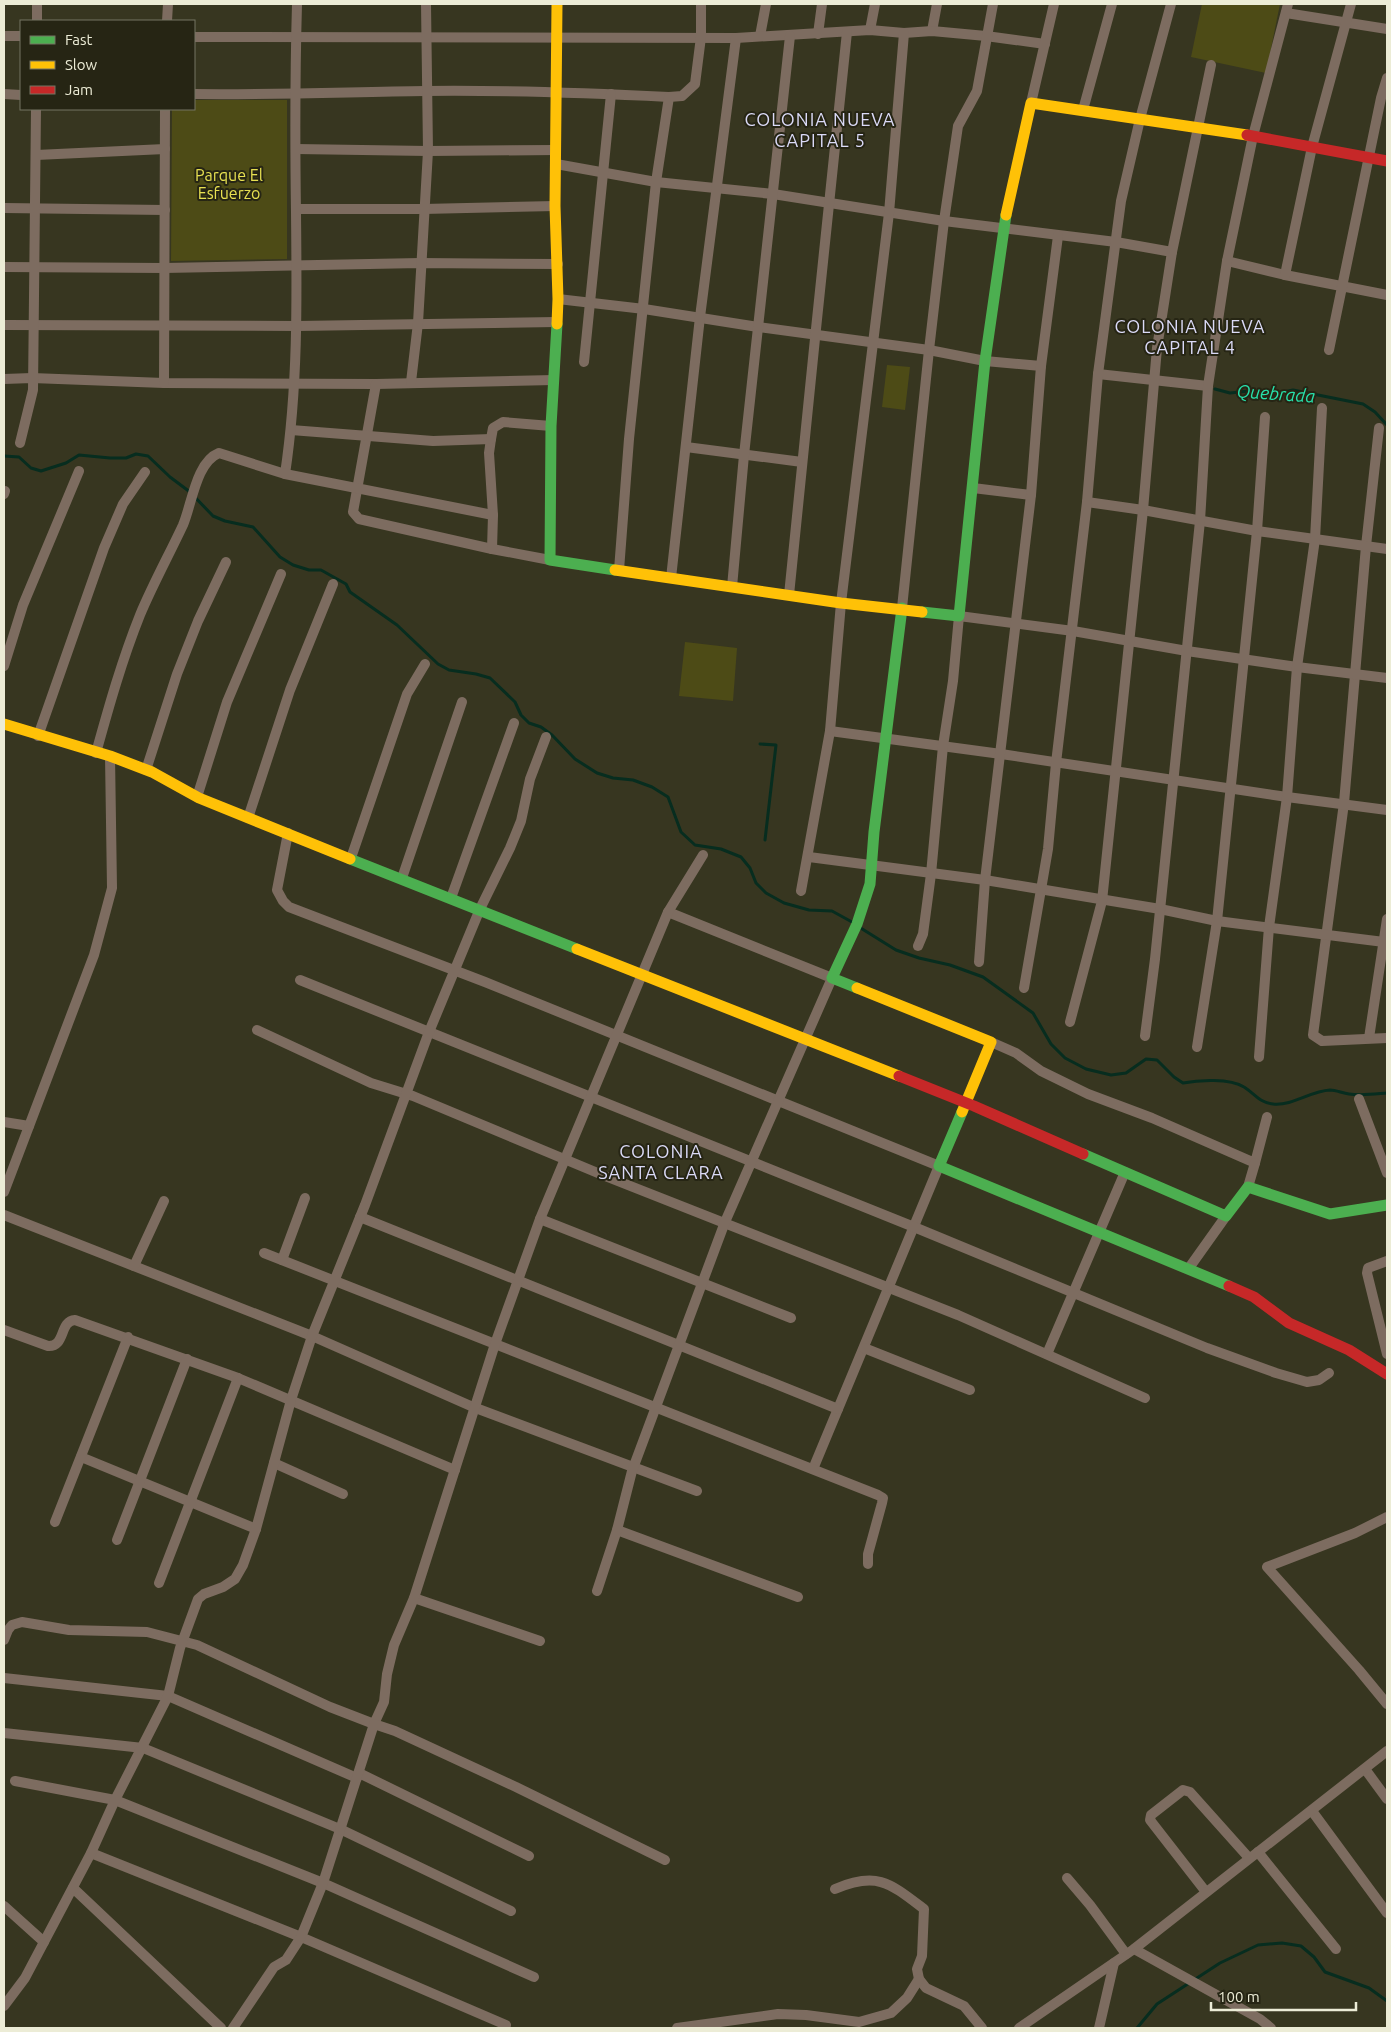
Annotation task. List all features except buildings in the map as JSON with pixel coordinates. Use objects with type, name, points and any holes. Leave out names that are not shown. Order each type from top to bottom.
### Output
[{"type":"street","points":[[37,4],[37,20]]},
{"type":"street","points":[[168,4],[168,20]]},
{"type":"street","points":[[284,474],[291,430],[297,326],[295,95],[297,4]]},
{"type":"street","points":[[411,382],[418,323],[423,209],[428,151],[426,4]]},
{"type":"street","points":[[550,560],[551,426],[558,299],[555,206],[557,4]]},
{"type":"street","points":[[195,94],[295,95],[427,91],[682,96],[695,84],[701,37],[701,4]]},
{"type":"street","points":[[760,36],[766,4]]},
{"type":"street","points":[[818,34],[822,4]]},
{"type":"street","points":[[870,30],[875,4]]},
{"type":"street","points":[[932,31],[938,4]]},
{"type":"street","points":[[597,1591],[617,1530],[634,1468],[725,1222],[859,918],[868,889],[902,608],[944,222],[958,126],[977,91],[993,4]]},
{"type":"street","points":[[918,946],[923,934],[931,874],[943,746],[953,681],[985,361],[1003,228],[1054,4]]},
{"type":"street","points":[[1083,110],[1112,4]]},
{"type":"street","points":[[1024,988],[1043,889],[1087,502],[1098,374],[1122,201],[1140,120],[1171,4]]},
{"type":"street","points":[[1285,275],[1312,147],[1351,4]]},
{"type":"street","points":[[1145,1036],[1155,959],[1200,521],[1208,386],[1227,261],[1253,136],[1287,8],[1346,22],[1387,29]]},
{"type":"street","points":[[195,37],[736,38],[870,30],[904,33],[932,31],[1045,44]]},
{"type":"street","points":[[789,595],[846,32]]},
{"type":"street","points":[[802,891],[830,731],[841,603],[889,212],[904,33]]},
{"type":"street","points":[[4,36],[20,36]]},
{"type":"street","points":[[732,587],[744,455],[790,36]]},
{"type":"street","points":[[671,578],[700,317],[736,38]]},
{"type":"street","points":[[1070,1022],[1102,901],[1143,510],[1157,348],[1172,252],[1211,65]]},
{"type":"street","points":[[1329,350],[1368,158],[1387,78]]},
{"type":"street","points":[[4,94],[20,94]]},
{"type":"street","points":[[584,362],[611,94]]},
{"type":"street","points":[[620,570],[629,438],[656,182],[668,97]]},
{"type":"street","points":[[1031,103],[1253,136],[1387,161]]},
{"type":"street","points":[[20,443],[33,390],[36,110]]},
{"type":"street","points":[[164,383],[165,110]]},
{"type":"street","points":[[36,155],[165,149]]},
{"type":"street","points":[[296,149],[556,150]]},
{"type":"street","points":[[556,164],[656,182],[773,194],[944,222],[1116,242],[1172,252]]},
{"type":"street","points":[[296,209],[555,206]]},
{"type":"street","points":[[4,208],[165,210]]},
{"type":"street","points":[[979,962],[985,880],[1031,495],[1040,366],[1058,236]]},
{"type":"street","points":[[1227,261],[1285,275],[1387,295]]},
{"type":"street","points":[[4,267],[164,268],[297,267],[420,263],[558,264]]},
{"type":"street","points":[[558,299],[644,308],[873,344],[929,350],[985,361],[1040,366]]},
{"type":"street","points":[[4,325],[297,326],[556,322]]},
{"type":"street","points":[[1098,374],[1208,386]]},
{"type":"street","points":[[4,379],[293,384],[554,380]]},
{"type":"street","points":[[376,384],[354,512],[359,519],[550,560],[841,603],[902,608],[1073,631],[1187,651],[1387,678]]},
{"type":"street","points":[[1259,1057],[1269,927],[1288,797],[1297,667],[1315,539],[1322,408]]},
{"type":"street","points":[[1197,1047],[1217,921],[1257,531],[1265,418]]},
{"type":"street","points":[[492,549],[493,514],[489,453],[493,428],[503,422],[551,426]]},
{"type":"street","points":[[1379,428],[1366,546],[1344,803],[1313,1035],[1322,1041],[1387,1038]]},
{"type":"street","points":[[291,430],[433,441],[491,439]]},
{"type":"street","points":[[686,447],[802,462]]},
{"type":"street","points":[[96,753],[118,677],[141,614],[184,523],[203,467],[210,457],[219,454],[284,474],[493,514]]},
{"type":"street","points":[[4,666],[23,605],[79,470]]},
{"type":"street","points":[[38,736],[104,548],[123,504],[145,472]]},
{"type":"street","points":[[973,488],[1031,495]]},
{"type":"street","points":[[1087,502],[1143,510],[1257,531],[1387,550]]},
{"type":"street","points":[[146,770],[194,630],[226,562]]},
{"type":"street","points":[[197,797],[227,702],[281,574]]},
{"type":"street","points":[[248,818],[290,690],[333,584]]},
{"type":"street","points":[[351,858],[407,694],[425,664]]},
{"type":"street","points":[[402,878],[462,702]]},
{"type":"street","points":[[451,898],[514,723]]},
{"type":"street","points":[[4,724],[38,736],[110,756],[146,770],[197,797],[966,1103],[1226,1216]]},
{"type":"street","points":[[830,731],[1387,810]]},
{"type":"street","points":[[4,2006],[25,1978],[73,1888],[168,1696],[176,1658],[198,1599],[204,1594],[223,1587],[234,1579],[243,1565],[256,1528],[291,1400],[312,1336],[407,1095],[429,1032],[480,909],[521,821],[530,779],[546,737]]},
{"type":"street","points":[[4,1192],[94,955],[112,888],[110,756]]},
{"type":"street","points":[[288,833],[277,890],[283,902],[289,907],[455,970],[1189,1268],[1254,1297],[1289,1322],[1349,1350],[1387,1374]]},
{"type":"street","points":[[234,2028],[274,1967],[286,1960],[301,1938],[322,1883],[374,1724],[384,1702],[387,1674],[394,1645],[414,1598],[495,1344],[540,1220],[668,912],[703,855]]},
{"type":"street","points":[[809,857],[1043,889],[1217,921],[1384,942]]},
{"type":"street","points":[[668,912],[991,1042],[1016,1053],[1041,1071],[1088,1094],[1152,1118],[1255,1162]]},
{"type":"street","points":[[1369,1038],[1387,919]]},
{"type":"street","points":[[300,980],[914,1227],[1208,1348],[1306,1382],[1320,1380],[1329,1373]]},
{"type":"street","points":[[257,1030],[371,1083],[407,1095],[958,1315],[1145,1398]]},
{"type":"street","points":[[813,1469],[991,1042]]},
{"type":"street","points":[[1359,1099],[1387,1173]]},
{"type":"street","points":[[1189,1268],[1248,1187],[1267,1117]]},
{"type":"street","points":[[4,1122],[29,1126]]},
{"type":"street","points":[[1046,1354],[1125,1172]]},
{"type":"street","points":[[1248,1187],[1330,1214],[1387,1205]]},
{"type":"street","points":[[282,1260],[305,1198]]},
{"type":"street","points":[[134,1266],[164,1201]]},
{"type":"street","points":[[4,1215],[312,1336],[475,1408],[697,1491]]},
{"type":"street","points":[[360,1217],[838,1409]]},
{"type":"street","points":[[540,1220],[791,1318]]},
{"type":"street","points":[[264,1253],[878,1495],[882,1498],[868,1554],[868,1564]]},
{"type":"street","points":[[1387,1261],[1368,1268],[1367,1273],[1383,1320],[1387,1354]]},
{"type":"street","points":[[4,1330],[54,1346],[59,1343],[70,1320],[75,1320],[128,1337],[238,1378],[455,1470]]},
{"type":"street","points":[[55,1522],[128,1337]]},
{"type":"street","points":[[864,1348],[970,1390]]},
{"type":"street","points":[[117,1540],[188,1359]]},
{"type":"street","points":[[159,1583],[238,1378]]},
{"type":"street","points":[[81,1457],[256,1528]]},
{"type":"street","points":[[274,1463],[343,1494]]},
{"type":"street","points":[[1387,1517],[1355,1533],[1267,1567],[1366,1677],[1387,1704]]},
{"type":"street","points":[[617,1530],[798,1597]]},
{"type":"street","points":[[414,1598],[540,1641]]},
{"type":"street","points":[[4,1640],[12,1625],[22,1622],[69,1630],[146,1632],[197,1646],[330,1707],[395,1731],[516,1787],[665,1860]]},
{"type":"street","points":[[4,1678],[168,1696],[358,1776],[529,1856]]},
{"type":"street","points":[[4,1733],[143,1748],[340,1830],[511,1911]]},
{"type":"street","points":[[1019,2028],[1130,1952],[1387,1751]]},
{"type":"street","points":[[1365,1769],[1387,1799]]},
{"type":"street","points":[[15,1781],[115,1800],[322,1883],[534,1978]]},
{"type":"street","points":[[1206,1892],[1150,1820],[1150,1814],[1184,1790],[1190,1792],[1253,1855],[1336,1949]]},
{"type":"street","points":[[1312,1811],[1387,1913]]},
{"type":"street","points":[[91,1853],[301,1938],[506,2025]]},
{"type":"street","points":[[1067,1878],[1130,1952],[1178,1974],[1260,2019],[1271,2028]]},
{"type":"street","points":[[836,1889],[855,1881],[882,1881],[924,1909],[922,1956],[918,1969],[919,1980],[926,1988],[964,2006],[982,2028]]},
{"type":"street","points":[[73,1888],[221,2028]]},
{"type":"street","points":[[4,1906],[44,1942]]},
{"type":"street","points":[[1099,2028],[1114,1963]]},
{"type":"street","points":[[677,2028],[778,2014],[806,2015],[859,2022],[891,2013],[907,1998],[919,1980]]},
{"type":"green space","points":[[1202,4],[1280,4],[1266,73],[1191,57]]},
{"type":"green space","name":"Parque El Esfuerzo","points":[[195,100],[287,100],[287,259],[171,261],[172,110],[195,110]]},
{"type":"green space","points":[[887,365],[910,367],[905,410],[882,407]]},
{"type":"green space","points":[[685,642],[737,648],[733,701],[679,696]]},
{"type":"waterway","name":"Quebrada","points":[[1215,389],[1230,393],[1249,391],[1270,395],[1293,390],[1363,404],[1375,412],[1387,425]]},
{"type":"waterway","points":[[4,456],[19,457],[31,468],[41,471],[66,463],[79,455],[110,458],[126,458],[136,454],[148,456],[170,477],[190,492],[213,516],[225,521],[253,527],[280,557],[293,565],[309,570],[321,570],[346,584],[350,592],[397,625],[438,664],[449,670],[490,678],[515,702],[521,715],[529,723],[541,727],[552,735],[575,759],[597,773],[613,778],[633,780],[652,787],[668,797],[681,832],[695,845],[721,849],[741,857],[750,868],[756,883],[766,893],[784,903],[809,910],[832,911],[852,922]]},
{"type":"waterway","points":[[760,744],[776,745],[765,840]]},
{"type":"waterway","points":[[859,927],[896,950],[919,958],[950,965],[983,977],[1033,1013],[1051,1044],[1065,1058],[1086,1069],[1111,1075],[1126,1073],[1146,1059],[1157,1060],[1183,1083],[1197,1081],[1231,1082],[1244,1087],[1264,1102],[1273,1104],[1288,1103],[1315,1093],[1330,1090],[1358,1095],[1387,1093]]},
{"type":"waterway","name":"Quebrada","points":[[1137,2028],[1157,2004],[1220,1963],[1258,1945],[1282,1943],[1301,1946],[1314,1957],[1325,1972],[1369,1988],[1387,2001]]},
{"type":"traffic: fast","points":[[922,612],[959,616],[985,361],[1006,215]]},
{"type":"traffic: fast","points":[[557,324],[551,426],[550,560],[615,570]]},
{"type":"traffic: fast","points":[[857,988],[832,978],[857,924],[870,884],[874,832],[902,608]]},
{"type":"traffic: fast","points":[[350,859],[577,949]]},
{"type":"traffic: fast","points":[[962,1112],[939,1166],[1229,1286]]},
{"type":"traffic: fast","points":[[1083,1154],[1226,1216],[1248,1187],[1330,1214],[1387,1205]]},
{"type":"traffic: slow","points":[[557,4],[555,206],[557,324]]},
{"type":"traffic: slow","points":[[1006,215],[1031,103],[1247,135]]},
{"type":"traffic: slow","points":[[615,570],[841,603],[922,612]]},
{"type":"traffic: slow","points":[[4,724],[110,756],[152,772],[199,798],[350,859]]},
{"type":"traffic: slow","points":[[577,949],[899,1076]]},
{"type":"traffic: slow","points":[[857,988],[991,1042],[962,1112]]},
{"type":"traffic: jam","points":[[1247,135],[1387,161]]},
{"type":"traffic: jam","points":[[899,1076],[974,1106],[1083,1154]]},
{"type":"traffic: jam","points":[[1229,1286],[1254,1297],[1289,1323],[1349,1350],[1387,1374]]},
{"type":"district","name":"COLONIA NUEVA CAPITAL 5","points":[[820,129]]},
{"type":"district","name":"COLONIA NUEVA CAPITAL 4","points":[[1190,336]]},
{"type":"district","name":"COLONIA SANTA CLARA","points":[[661,1161]]}]
